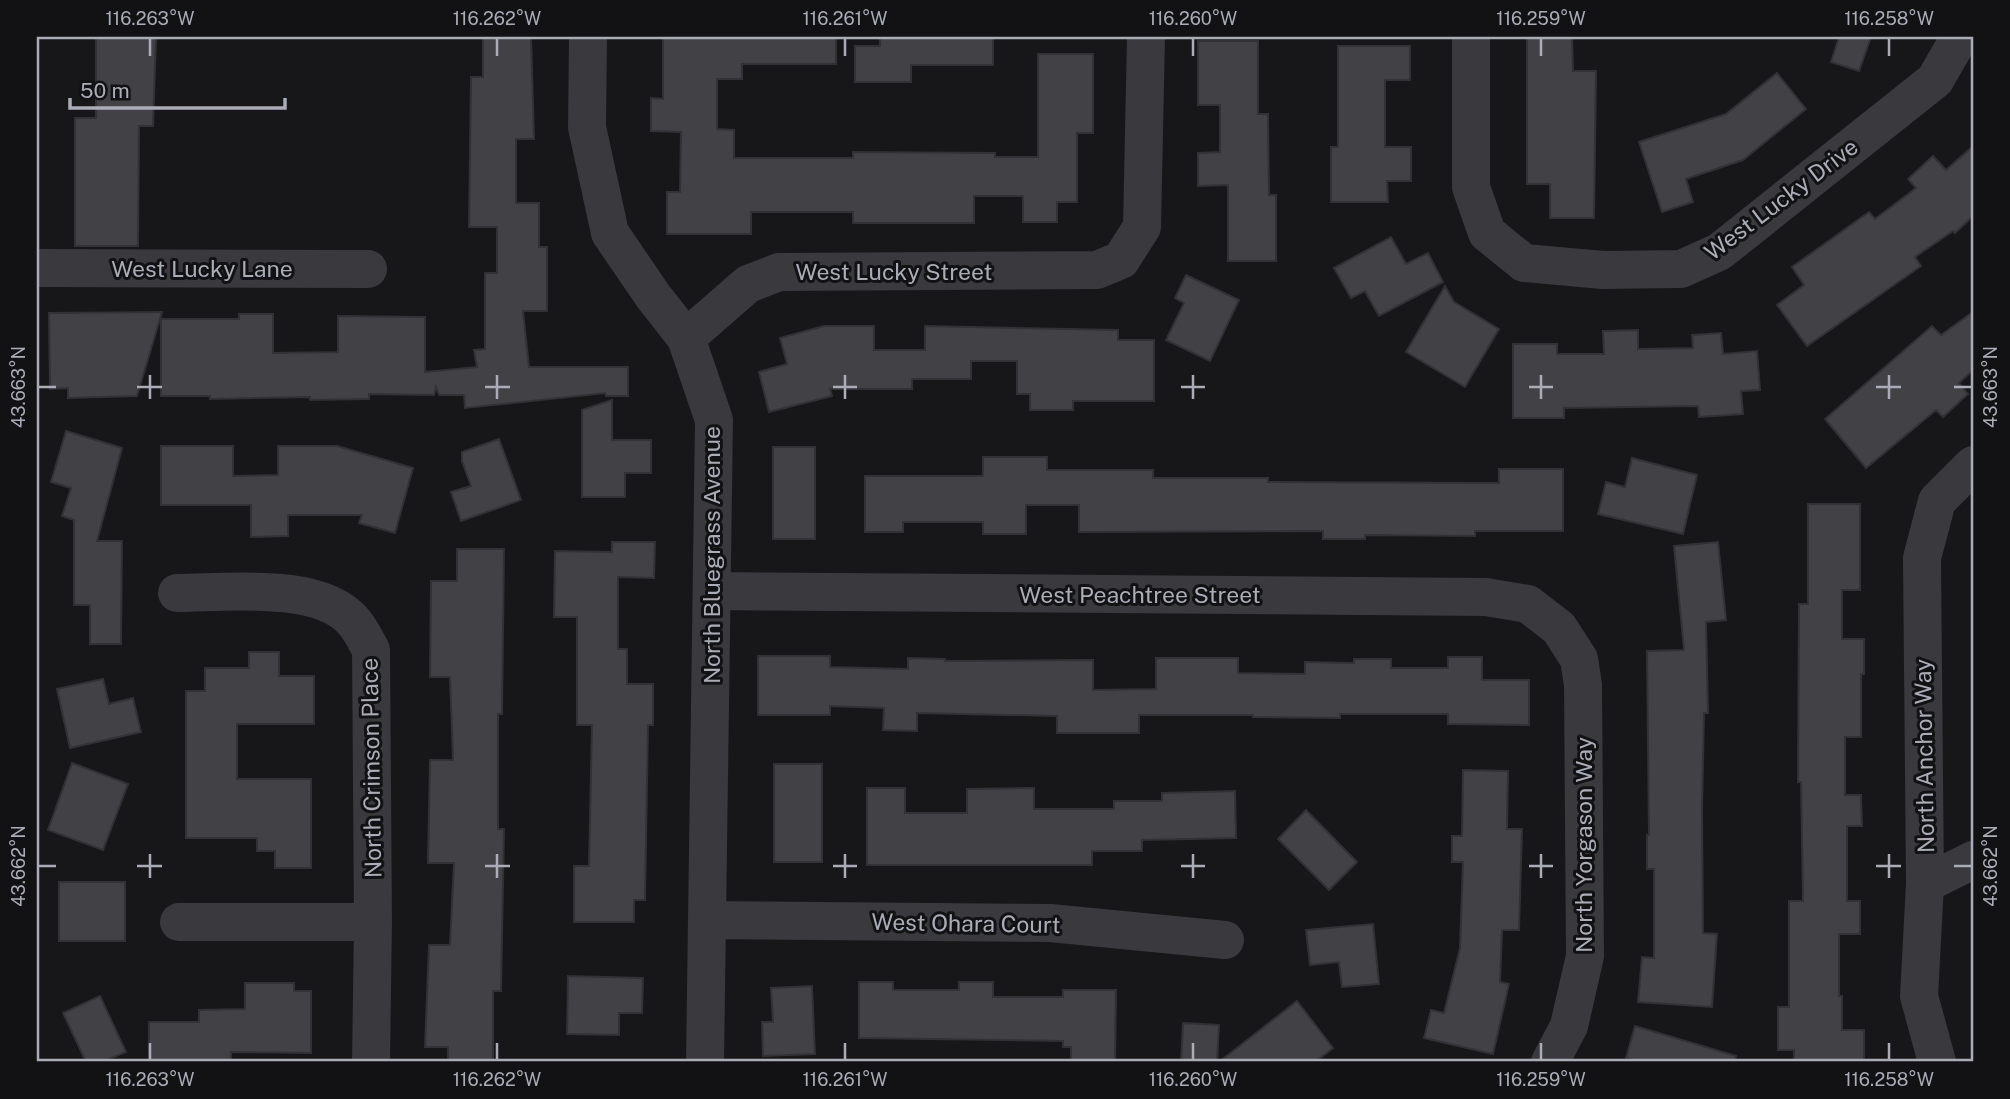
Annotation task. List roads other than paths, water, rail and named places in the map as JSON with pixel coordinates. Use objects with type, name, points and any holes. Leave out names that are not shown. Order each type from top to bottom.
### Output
[{"type":"street","name":"North Bluegrass Avenue","points":[[588,37],[587,127],[610,233],[653,296],[686,338],[714,420],[705,1062]]},
{"type":"street","name":"West Lucky Street","points":[[686,338],[748,284],[779,272],[1097,270],[1121,260],[1142,227],[1146,37]]},
{"type":"street","name":"West Lucky Drive","points":[[1471,37],[1471,187],[1487,233],[1524,263],[1603,270],[1681,269],[1719,252],[1934,80],[1958,37]]},
{"type":"street","name":"West Lucky Lane","points":[[37,268],[368,269]]},
{"type":"street","name":"North Anchor Way","points":[[1937,1062],[1919,996],[1925,884],[1922,558],[1937,501],[1973,465]]},
{"type":"street","name":"West Peachtree Street","points":[[712,592],[1486,597],[1528,604],[1559,628]]},
{"type":"street","name":"North Crimson Place","points":[[177,593],[292,593],[326,601],[354,621],[372,650],[373,922],[370,1062]]},
{"type":"street","name":"North Yorgason Way","points":[[1550,1062],[1569,1026],[1585,956],[1583,685],[1579,659],[1559,628]]},
{"type":"street","points":[[1925,884],[1973,860]]},
{"type":"street","name":"West Ohara Court","points":[[707,920],[1050,923],[1225,940]]},
{"type":"street","points":[[179,922],[373,922]]}]
